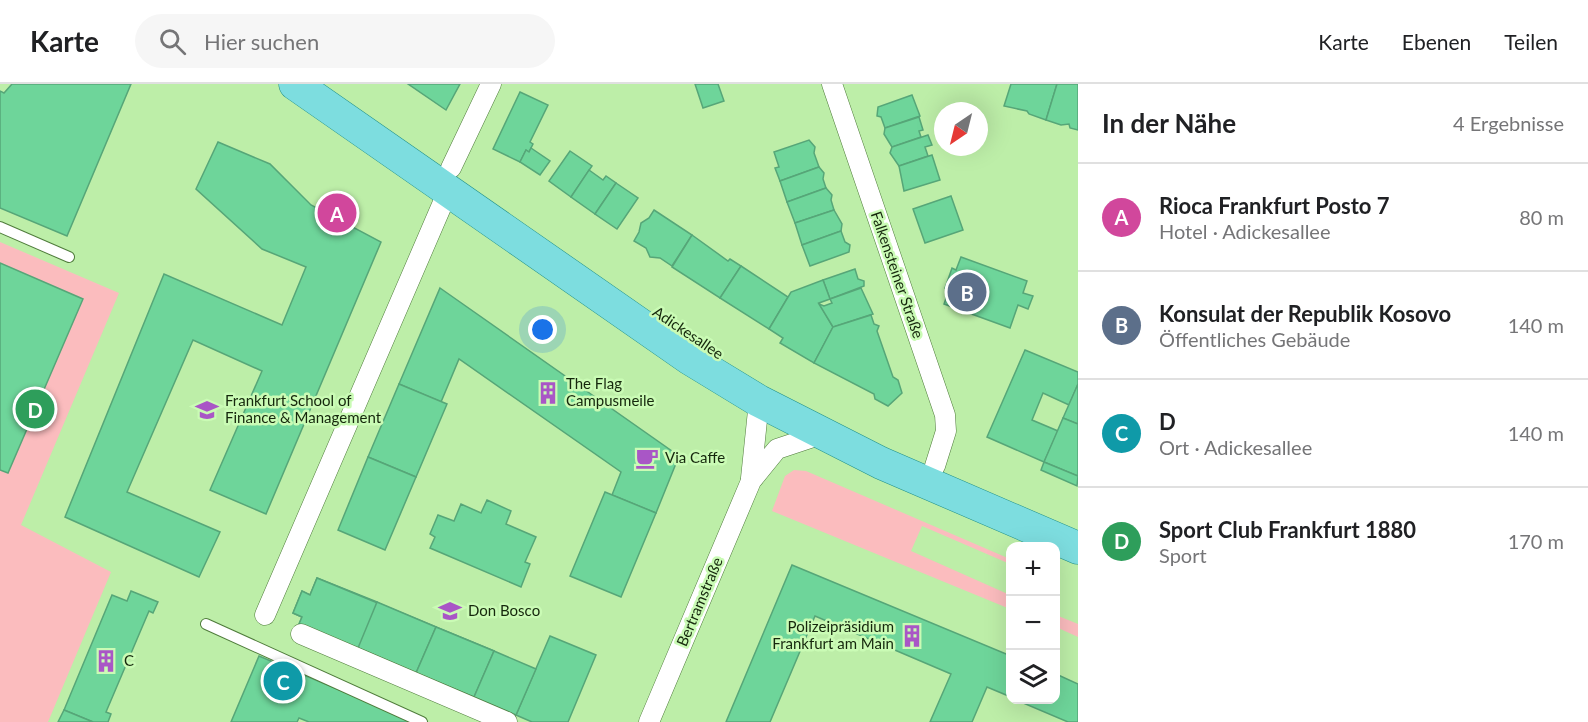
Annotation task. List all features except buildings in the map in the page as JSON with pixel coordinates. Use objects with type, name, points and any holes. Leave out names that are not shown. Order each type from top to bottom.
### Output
[{"type":"main road","name":"Adickesallee","points":[[295,84],[449,179],[718,354],[799,401],[935,466],[1078,528]]},
{"type":"main road","name":"Adickesallee","points":[[328,84],[449,179],[682,353],[759,401],[882,463],[1078,548]]},
{"type":"street","points":[[265,615],[491,84]]},
{"type":"street","name":"Falkensteiner Straße","points":[[832,84],[945,415],[946,431],[935,466]]},
{"type":"street","name":"Bertramstraße","points":[[751,481],[759,401]]},
{"type":"street","name":"Bertramstraße","points":[[649,722],[751,481],[777,449],[822,434]]},
{"type":"street","points":[[301,634],[507,722]]},
{"type":"lane","points":[[0,227],[69,257]]},
{"type":"lane","points":[[206,624],[422,722]]},
{"type":"shaded area","points":[[0,242],[119,293],[21,525],[111,572],[48,722],[0,722]]},
{"type":"shaded area","points":[[794,470],[806,471],[1006,557],[1006,562],[922,526],[911,551],[1006,593],[1006,607],[772,511],[785,476]]},
{"type":"shaded area","points":[[1060,617],[1078,624],[1078,637],[1060,629]]},
{"type":"place","name":"Rioca Frankfurt Posto 7","points":[[337,213]]},
{"type":"place","name":"Konsulat der Republik Kosovo","points":[[967,292]]},
{"type":"place","name":"The Flag Campusmeile","points":[[548,393]]},
{"type":"place","name":"Sport Club Frankfurt 1880","points":[[35,409]]},
{"type":"place","name":"Frankfurt School of Finance & Management","points":[[207,410]]},
{"type":"place","name":"Via Caffe","points":[[647,458]]},
{"type":"place","name":"Don Bosco","points":[[450,611]]},
{"type":"place","name":"Polizeipräsidium Frankfurt am Main","points":[[912,636]]},
{"type":"place","name":"C","points":[[106,661]]},
{"type":"place","name":"D","points":[[283,681]]}]
